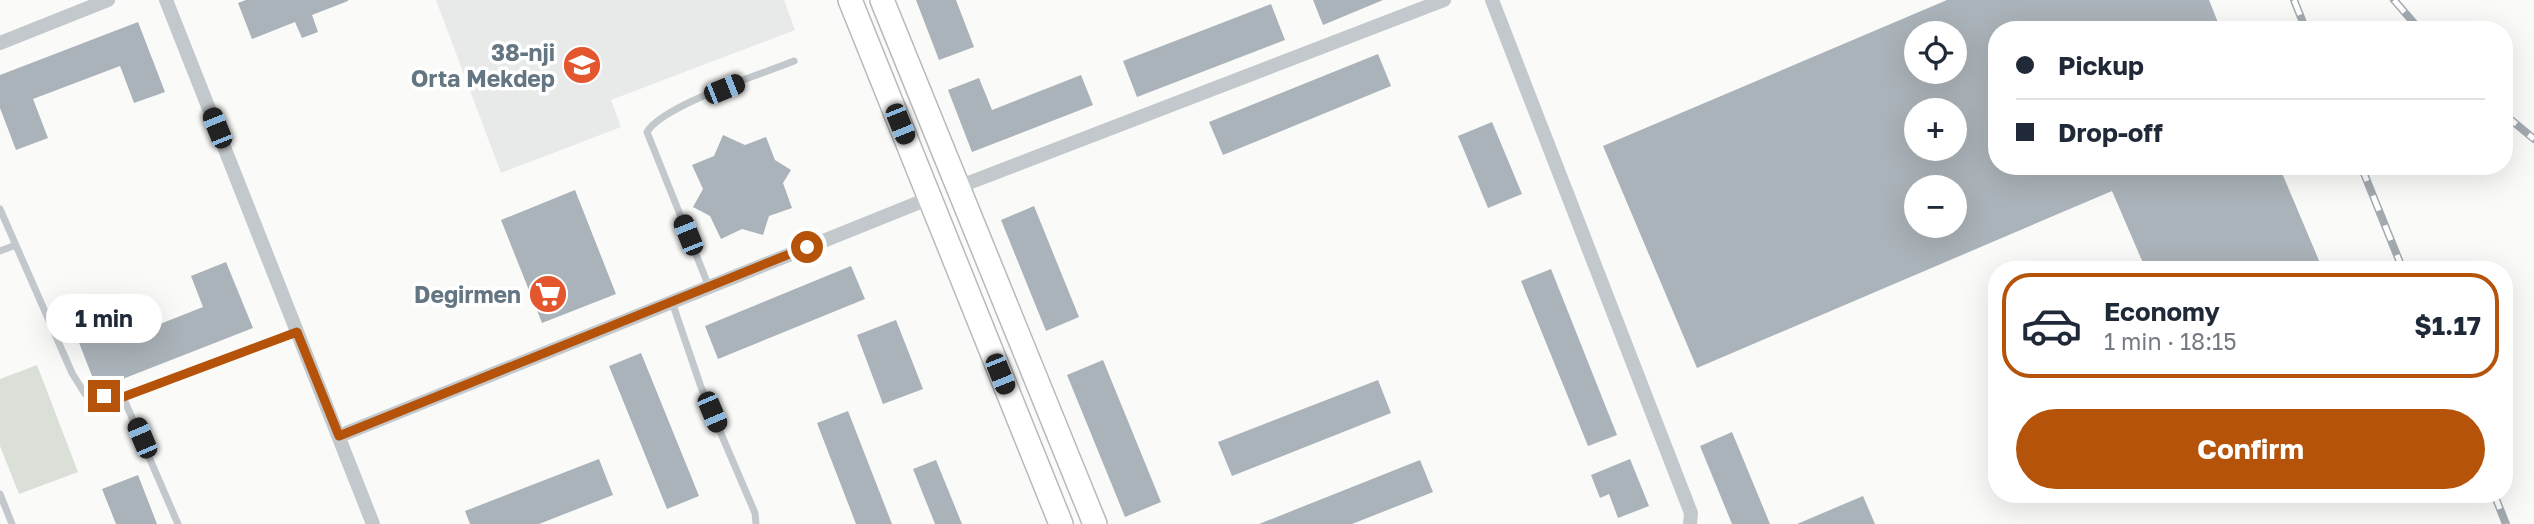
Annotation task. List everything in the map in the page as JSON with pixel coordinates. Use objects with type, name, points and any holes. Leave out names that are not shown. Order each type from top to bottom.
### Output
[{"type":"main road","points":[[850,0],[1061,524]]},
{"type":"main road","points":[[882,0],[1095,524]]},
{"type":"street","points":[[0,43],[108,0]]},
{"type":"street","points":[[166,0],[373,524]]},
{"type":"street","points":[[958,187],[1444,0]]},
{"type":"street","points":[[1492,0],[1691,513],[1690,524]]},
{"type":"street","points":[[339,436],[930,198]]},
{"type":"lane","points":[[709,287],[647,132],[652,123],[677,108],[794,61]]},
{"type":"lane","points":[[0,209],[57,344],[85,394],[123,397],[297,332]]},
{"type":"lane","points":[[0,251],[16,245]]},
{"type":"lane","points":[[672,302],[701,387],[755,513],[756,524]]},
{"type":"lane","points":[[123,397],[178,524]]},
{"type":"lane","points":[[0,494],[12,524]]},
{"type":"shaded area","name":"38-nji Orta Mekdep","points":[[436,0],[784,0],[795,30],[611,100],[621,127],[501,173]]},
{"type":"shaded area","points":[[37,365],[78,472],[19,494],[0,446],[0,379]]},
{"type":"building","points":[[246,0],[348,1],[312,15],[318,32],[302,38],[295,22],[252,39],[238,3]]},
{"type":"building","points":[[916,0],[956,0],[974,47],[939,60]]},
{"type":"building","points":[[1313,0],[1383,0],[1323,25]]},
{"type":"building","points":[[1947,0],[2209,0],[2217,21],[1988,21],[1988,175],[2283,175],[2319,261],[2142,261],[2112,191],[1697,368],[1603,146]]},
{"type":"building","points":[[1271,4],[1285,40],[1137,97],[1123,61]]},
{"type":"building","points":[[138,22],[165,92],[134,103],[120,66],[33,99],[48,138],[16,150],[0,108],[0,75]]},
{"type":"building","points":[[1378,54],[1391,86],[1223,155],[1209,122]]},
{"type":"building","points":[[1081,75],[1093,105],[972,152],[948,90],[979,78],[992,110]]},
{"type":"building","points":[[1492,122],[1522,194],[1488,208],[1458,136]]},
{"type":"building","points":[[723,135],[745,145],[766,137],[775,160],[791,170],[783,183],[792,208],[769,216],[763,235],[742,229],[721,239],[710,216],[693,207],[703,189],[692,165],[714,156]]},
{"type":"building","points":[[575,190],[616,294],[542,323],[501,220]]},
{"type":"building","points":[[1034,206],[1079,317],[1046,331],[1001,220]]},
{"type":"building","points":[[226,262],[253,328],[97,389],[71,322],[109,307],[122,339],[203,307],[191,276]]},
{"type":"building","points":[[851,266],[865,299],[718,359],[705,326]]},
{"type":"building","points":[[1551,269],[1617,435],[1588,446],[1521,281]]},
{"type":"building","points":[[896,320],[923,389],[883,404],[857,335]]},
{"type":"building","points":[[641,353],[699,496],[667,509],[609,366]]},
{"type":"building","points":[[1103,360],[1161,502],[1125,517],[1067,375]]},
{"type":"building","points":[[1378,380],[1391,413],[1232,476],[1218,442]]},
{"type":"building","points":[[848,411],[892,524],[856,524],[817,423]]},
{"type":"building","points":[[1732,432],[1770,524],[1732,524],[1700,446]]},
{"type":"building","points":[[599,459],[613,495],[539,524],[470,524],[465,511]]},
{"type":"building","points":[[1630,459],[1649,506],[1618,518],[1609,494],[1600,498],[1591,475]]},
{"type":"building","points":[[936,460],[962,524],[935,524],[913,469]]},
{"type":"building","points":[[1420,460],[1433,492],[1352,524],[1259,524]]},
{"type":"building","points":[[138,475],[157,524],[116,524],[102,489]]},
{"type":"building","points":[[1863,496],[1875,524],[1797,524]]},
{"type":"railway","points":[[2294,0],[2302,21]]},
{"type":"railway","points":[[2394,0],[2412,21]]},
{"type":"railway","points":[[2513,122],[2534,139]]},
{"type":"railway","points":[[2365,175],[2399,261]]},
{"type":"railway","points":[[2498,503],[2506,524]]},
{"type":"place","name":"38-nji Orta Mekdep","points":[[582,65]]},
{"type":"place","name":"Degirmen","points":[[548,294]]},
{"type":"route","points":[[104,396],[123,397],[297,332],[339,436],[807,247]]}]
